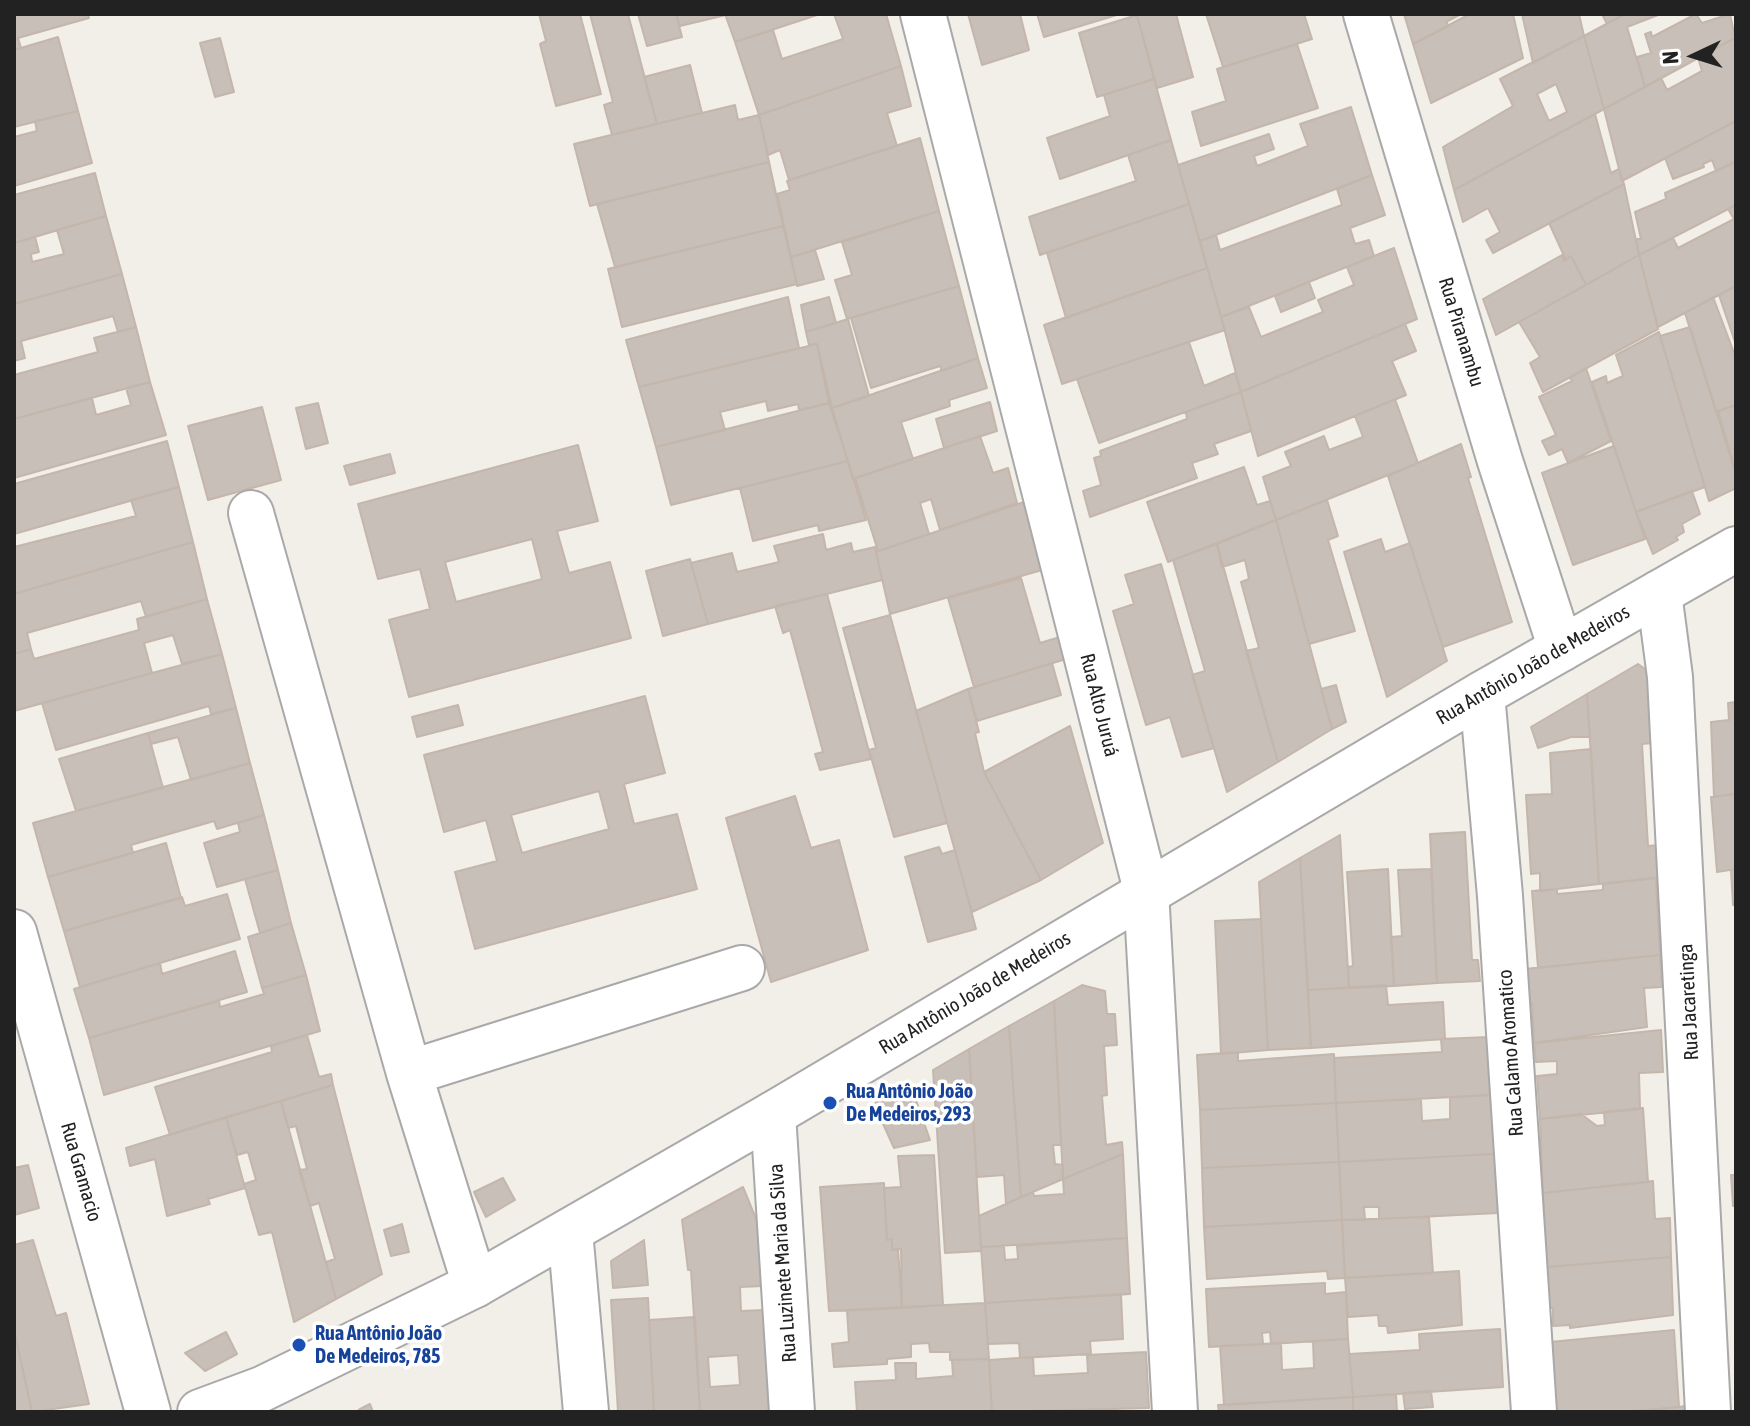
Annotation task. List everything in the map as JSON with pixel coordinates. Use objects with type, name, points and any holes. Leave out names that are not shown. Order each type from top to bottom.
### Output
[{"type":"street","name":"Rua Alto Juruá","points":[[923,14],[1146,890],[1175,1412]]},
{"type":"street","name":"Rua Piranambu","points":[[1366,14],[1500,461],[1561,649]]},
{"type":"street","points":[[251,513],[409,1073],[475,1285]]},
{"type":"street","name":"Rua Antônio João de Medeiros","points":[[200,1412],[262,1389],[475,1285],[773,1114],[1146,890],[1736,549]]},
{"type":"street","name":"Rua Jacaretinga","points":[[1659,593],[1670,677],[1708,1412]]},
{"type":"street","name":"Rua Calamo Aromatico","points":[[1482,694],[1501,911],[1534,1412]]},
{"type":"street","name":"Rua Gramacio","points":[[14,932],[148,1412]]},
{"type":"street","points":[[409,1073],[742,968]]},
{"type":"street","name":"Rua Luzinete Maria da Silva","points":[[773,1114],[792,1412]]},
{"type":"street","points":[[570,1231],[586,1412]]},
{"type":"building","points":[[14,14],[88,14],[89,18],[18,38],[21,48],[14,50]]},
{"type":"building","points":[[539,14],[580,14],[601,94],[556,106],[540,44],[546,41]]},
{"type":"building","points":[[590,14],[628,14],[657,124],[612,135],[604,105],[613,102]]},
{"type":"building","points":[[638,14],[676,14],[682,37],[647,46]]},
{"type":"building","points":[[676,14],[725,14],[726,15],[680,26]]},
{"type":"building","points":[[725,14],[820,14],[735,42]]},
{"type":"building","points":[[834,14],[886,14],[901,66],[759,115],[735,42],[773,30],[782,59],[843,39]]},
{"type":"building","points":[[968,14],[1020,14],[1029,50],[982,65]]},
{"type":"building","points":[[1037,14],[1120,14],[1044,37]]},
{"type":"building","points":[[1176,14],[1193,77],[1157,88],[1137,15]]},
{"type":"building","points":[[1206,14],[1304,14],[1312,39],[1223,67]]},
{"type":"building","points":[[1404,14],[1461,14],[1446,22],[1449,26],[1413,44]]},
{"type":"building","points":[[1470,14],[1513,14],[1523,58],[1431,103],[1413,44]]},
{"type":"building","points":[[1522,14],[1579,14],[1584,36],[1533,63]]},
{"type":"building","points":[[1602,14],[1625,14],[1607,24]]},
{"type":"building","points":[[1625,14],[1658,15],[1627,27],[1645,87],[1604,109],[1584,36]]},
{"type":"building","points":[[1696,14],[1702,23],[1730,14],[1735,38],[1645,87],[1637,57],[1651,53],[1645,34],[1651,32],[1652,37]]},
{"type":"building","points":[[1137,15],[1154,79],[1097,97],[1079,33]]},
{"type":"building","points":[[1584,36],[1604,109],[1454,190],[1443,147],[1513,106],[1500,79]],"holes":[[[1556,84],[1567,112],[1549,121],[1537,94]]]},
{"type":"building","points":[[58,37],[78,111],[14,127],[14,50]]},
{"type":"building","points":[[220,38],[234,92],[215,97],[200,43]]},
{"type":"building","points":[[1735,38],[1736,121],[1622,181],[1604,109],[1661,78],[1667,90],[1702,71],[1698,58]]},
{"type":"building","points":[[1297,44],[1318,108],[1201,146],[1192,112],[1226,101],[1217,69]]},
{"type":"building","points":[[690,65],[702,113],[657,124],[644,77]]},
{"type":"building","points":[[901,66],[911,106],[887,113],[897,146],[789,180],[780,150],[768,155],[759,115]]},
{"type":"building","points":[[1154,79],[1171,140],[1060,179],[1047,138],[1110,116],[1104,95]]},
{"type":"building","points":[[735,105],[738,120],[759,115],[769,162],[590,206],[574,144]]},
{"type":"building","points":[[1351,107],[1372,175],[1200,241],[1178,165],[1269,134],[1274,149],[1254,156],[1257,166],[1308,146],[1300,124]]},
{"type":"building","points":[[78,111],[92,163],[14,186],[14,137],[37,131],[35,121]]},
{"type":"building","points":[[1595,114],[1611,173],[1619,169],[1624,184],[1493,253],[1486,240],[1500,232],[1488,208],[1463,222],[1454,190]]},
{"type":"building","points":[[1736,121],[1736,162],[1716,171],[1712,160],[1703,164],[1704,167],[1673,179],[1665,158]]},
{"type":"building","points":[[920,138],[939,211],[791,257],[777,194],[790,190],[787,181]]},
{"type":"building","points":[[1171,140],[1189,204],[1040,255],[1029,217],[1136,181],[1128,155]]},
{"type":"building","points":[[769,162],[783,226],[615,267],[597,204]]},
{"type":"building","points":[[1736,162],[1736,205],[1639,255],[1636,239],[1641,239],[1635,212],[1666,199],[1665,193]]},
{"type":"building","points":[[95,173],[106,216],[14,243],[14,195]]},
{"type":"building","points":[[1372,175],[1385,215],[1350,228],[1355,244],[1369,240],[1374,256],[1221,317],[1200,241],[1216,235],[1220,250],[1342,205],[1337,189]]},
{"type":"building","points":[[1624,184],[1639,255],[1586,285],[1571,256],[1566,260],[1549,223]]},
{"type":"building","points":[[1189,204],[1207,268],[1066,318],[1047,253]]},
{"type":"building","points":[[1736,205],[1736,218],[1734,219],[1728,209]]},
{"type":"building","points":[[939,211],[959,286],[847,319],[835,280],[852,275],[842,242]]},
{"type":"building","points":[[106,216],[122,274],[14,304],[14,243],[35,237],[39,252],[31,254],[32,262],[64,254],[57,230]]},
{"type":"building","points":[[1736,218],[1736,286],[1658,327],[1639,255],[1673,238],[1678,248]]},
{"type":"building","points":[[783,226],[797,284],[622,327],[608,269]]},
{"type":"building","points":[[1394,248],[1417,319],[1241,392],[1221,317],[1249,307],[1261,337],[1323,312],[1318,300],[1354,285],[1347,267]]},
{"type":"building","points":[[815,250],[824,279],[797,286],[791,257]]},
{"type":"building","points":[[1562,255],[1564,261],[1571,256],[1586,285],[1496,335],[1483,299]]},
{"type":"building","points":[[1639,255],[1658,329],[1543,392],[1530,363],[1540,357],[1519,322]]},
{"type":"building","points":[[1207,268],[1225,330],[1062,384],[1044,325]]},
{"type":"building","points":[[122,274],[136,327],[118,332],[113,316],[21,341],[25,358],[14,361],[14,304]]},
{"type":"building","points":[[1309,282],[1315,298],[1281,312],[1275,296]]},
{"type":"building","points":[[959,286],[978,358],[942,371],[940,366],[871,388],[851,318]]},
{"type":"building","points":[[1736,286],[1736,345],[1719,295]]},
{"type":"building","points":[[788,297],[799,348],[639,387],[626,340]]},
{"type":"building","points":[[829,297],[836,323],[806,332],[801,305]]},
{"type":"building","points":[[1713,297],[1736,358],[1736,405],[1716,412],[1685,313]]},
{"type":"building","points":[[848,319],[869,396],[832,408],[817,344],[809,345],[806,332]]},
{"type":"building","points":[[1405,324],[1416,351],[1392,361],[1406,395],[1258,456],[1241,392]]},
{"type":"building","points":[[136,327],[150,382],[14,419],[14,375],[98,352],[94,338]]},
{"type":"building","points":[[1690,327],[1736,474],[1736,488],[1709,501],[1660,336]]},
{"type":"building","points":[[1659,332],[1705,487],[1636,512],[1592,382],[1606,376],[1607,383],[1623,376],[1616,355]]},
{"type":"building","points":[[1189,342],[1204,386],[1235,373],[1241,392],[1099,443],[1077,379]]},
{"type":"building","points":[[817,344],[829,403],[799,410],[798,404],[768,411],[766,401],[720,412],[725,430],[656,447],[639,387]]},
{"type":"building","points":[[978,358],[987,388],[949,400],[950,406],[901,422],[913,459],[853,479],[832,408]]},
{"type":"building","points":[[1586,368],[1611,441],[1568,463],[1562,449],[1549,455],[1542,441],[1556,435],[1539,397],[1572,381],[1570,378]]},
{"type":"building","points":[[150,382],[166,435],[14,478],[14,419],[92,398],[96,415],[131,405],[126,388]]},
{"type":"building","points":[[1241,392],[1251,431],[1214,444],[1218,454],[1192,463],[1197,478],[1090,517],[1083,491],[1101,485],[1094,458],[1101,456],[1100,451],[1187,419],[1186,412]]},
{"type":"building","points":[[1395,399],[1418,463],[1276,520],[1263,477],[1291,466],[1285,452],[1324,436],[1329,450],[1363,437],[1355,416]]},
{"type":"building","points":[[990,402],[997,431],[944,448],[936,419]]},
{"type":"building","points":[[318,403],[328,443],[306,449],[296,408]]},
{"type":"building","points":[[829,403],[848,461],[671,505],[656,447]]},
{"type":"building","points":[[1736,405],[1736,474],[1718,411]]},
{"type":"building","points":[[262,407],[281,480],[208,500],[188,426]]},
{"type":"building","points":[[980,436],[993,473],[1008,468],[1017,503],[940,530],[931,499],[920,503],[929,534],[878,551],[855,478]]},
{"type":"building","points":[[167,441],[179,487],[14,534],[14,484]]},
{"type":"building","points":[[1461,444],[1471,477],[1468,478],[1512,622],[1443,647],[1388,476]]},
{"type":"building","points":[[578,445],[598,521],[557,531],[569,573],[610,562],[631,638],[409,697],[389,620],[430,609],[420,569],[378,579],[358,504]],"holes":[[[532,539],[542,579],[456,602],[445,562]]]},
{"type":"building","points":[[1614,446],[1645,539],[1573,565],[1542,473]]},
{"type":"building","points":[[390,454],[395,473],[350,485],[344,466]]},
{"type":"building","points":[[848,461],[866,520],[819,531],[818,525],[753,541],[740,488]]},
{"type":"building","points":[[1244,467],[1257,505],[1270,501],[1276,520],[1168,562],[1147,502]]},
{"type":"building","points":[[179,487],[193,542],[14,594],[14,547],[136,516],[131,500]]},
{"type":"building","points":[[1692,491],[1700,514],[1682,524],[1684,532],[1676,537],[1678,540],[1653,554],[1636,512]]},
{"type":"building","points":[[1327,500],[1338,536],[1328,540],[1355,631],[1309,644],[1276,520]]},
{"type":"building","points":[[1024,502],[1042,570],[890,614],[876,552]]},
{"type":"building","points":[[1276,520],[1332,729],[1278,762],[1246,651],[1259,648],[1241,582],[1249,579],[1245,560],[1222,567],[1217,544]]},
{"type":"building","points":[[823,534],[826,550],[851,543],[853,552],[875,547],[882,580],[708,624],[691,563],[732,553],[737,572],[779,562],[774,546]]},
{"type":"building","points":[[1381,539],[1385,552],[1410,543],[1447,661],[1387,697],[1344,552]]},
{"type":"building","points":[[193,542],[207,599],[146,617],[141,601],[27,633],[31,649],[14,654],[14,594]]},
{"type":"building","points":[[1217,544],[1278,762],[1227,792],[1192,675],[1205,671],[1173,560]]},
{"type":"building","points":[[690,559],[708,624],[663,636],[646,571]]},
{"type":"building","points":[[1161,564],[1214,748],[1182,757],[1170,717],[1146,725],[1113,611],[1134,604],[1125,575]]},
{"type":"building","points":[[1021,578],[1040,643],[1060,637],[1066,659],[974,687],[948,598]]},
{"type":"building","points":[[827,594],[871,759],[820,770],[815,754],[823,752],[790,630],[783,633],[775,606]]},
{"type":"building","points":[[207,599],[222,654],[182,664],[173,635],[144,643],[152,673],[14,711],[14,654],[31,649],[34,659],[139,630],[137,619]]},
{"type":"building","points":[[890,615],[947,823],[894,837],[869,750],[876,748],[843,628]]},
{"type":"building","points":[[222,654],[236,708],[211,714],[209,706],[56,750],[42,703]]},
{"type":"building","points":[[1052,663],[1061,695],[977,721],[968,689]]},
{"type":"building","points":[[1638,664],[1648,671],[1653,743],[1642,744],[1648,846],[1660,845],[1663,877],[1599,884],[1587,694]]},
{"type":"building","points":[[1336,685],[1346,722],[1332,729],[1321,689]]},
{"type":"building","points":[[968,689],[979,732],[975,733],[984,772],[1041,880],[972,912],[916,711]]},
{"type":"building","points":[[1587,694],[1590,737],[1571,737],[1538,748],[1531,727]]},
{"type":"building","points":[[645,696],[665,773],[624,784],[634,824],[677,814],[697,889],[475,949],[455,872],[497,861],[486,820],[444,832],[424,755]],"holes":[[[599,791],[609,829],[522,853],[511,815]]]},
{"type":"building","points":[[1736,702],[1736,794],[1714,797],[1711,722],[1729,720],[1728,703]]},
{"type":"building","points":[[458,705],[463,725],[417,737],[412,717]]},
{"type":"building","points":[[236,708],[250,763],[191,780],[178,737],[151,744],[148,733]]},
{"type":"building","points":[[1070,726],[1103,843],[1041,880],[984,772]]},
{"type":"building","points":[[148,733],[163,788],[76,811],[59,759]]},
{"type":"building","points":[[1591,749],[1599,884],[1540,891],[1540,873],[1531,874],[1526,795],[1552,794],[1550,753]]},
{"type":"building","points":[[250,763],[264,815],[217,829],[214,821],[131,845],[133,853],[48,877],[33,823]]},
{"type":"building","points":[[1736,794],[1736,869],[1717,872],[1711,797]]},
{"type":"building","points":[[795,796],[811,848],[839,840],[868,950],[771,982],[726,818]]},
{"type":"building","points":[[264,815],[278,870],[217,887],[204,843],[240,832],[238,823]]},
{"type":"building","points":[[1465,832],[1472,960],[1478,960],[1480,981],[1437,983],[1430,834]]},
{"type":"building","points":[[1340,835],[1349,988],[1308,990],[1300,858]]},
{"type":"building","points":[[166,843],[181,898],[64,931],[48,877]]},
{"type":"building","points":[[939,847],[942,854],[955,850],[976,929],[928,942],[905,857]]},
{"type":"building","points":[[1300,858],[1311,1048],[1268,1050],[1259,882]]},
{"type":"building","points":[[1388,869],[1394,986],[1349,988],[1348,967],[1353,966],[1347,872]]},
{"type":"building","points":[[1431,869],[1437,983],[1394,986],[1391,937],[1402,936],[1398,870]]},
{"type":"building","points":[[1736,869],[1736,905],[1733,905],[1731,870]]},
{"type":"building","points":[[278,870],[291,923],[260,933],[245,879]]},
{"type":"building","points":[[1656,878],[1660,955],[1538,968],[1532,891],[1557,889],[1557,894],[1603,890],[1603,884]]},
{"type":"building","points":[[227,894],[240,939],[80,987],[64,931],[182,897],[185,906]]},
{"type":"building","points":[[1261,919],[1268,1050],[1221,1054],[1215,921]]},
{"type":"building","points":[[291,923],[306,975],[262,988],[248,937]]},
{"type":"building","points":[[235,951],[247,992],[89,1038],[74,989],[160,963],[162,974]]},
{"type":"building","points":[[1660,955],[1662,987],[1644,988],[1647,1027],[1534,1043],[1532,1003],[1526,1003],[1525,969]]},
{"type":"building","points":[[306,975],[320,1031],[104,1095],[89,1038],[219,1001],[220,1007],[264,994],[262,988]]},
{"type":"building","points":[[1082,985],[1105,991],[1107,1014],[1115,1014],[1117,1045],[1104,1046],[1107,1095],[1102,1096],[1106,1145],[1122,1142],[1123,1154],[1063,1179],[1054,1001]]},
{"type":"building","points":[[1386,985],[1388,1005],[1443,1002],[1445,1039],[1311,1048],[1308,990]]},
{"type":"building","points":[[1054,1001],[1061,1145],[1053,1145],[1055,1164],[1063,1165],[1063,1179],[1021,1197],[1009,1026]]},
{"type":"building","points":[[1009,1026],[1021,1197],[1006,1204],[1004,1175],[977,1177],[969,1049]]},
{"type":"building","points":[[1661,1030],[1663,1072],[1639,1073],[1640,1109],[1540,1119],[1537,1076],[1557,1074],[1557,1061],[1536,1062],[1534,1043]]},
{"type":"building","points":[[307,1035],[319,1077],[331,1074],[333,1085],[170,1135],[155,1087],[272,1052],[271,1046]]},
{"type":"building","points":[[1489,1037],[1492,1095],[1336,1103],[1334,1058],[1442,1052],[1441,1039]]},
{"type":"building","points":[[969,1049],[981,1251],[945,1253],[933,1070]]},
{"type":"building","points":[[1238,1052],[1238,1061],[1334,1054],[1336,1103],[1200,1110],[1197,1055]]},
{"type":"building","points":[[910,1083],[930,1140],[894,1148],[874,1104]]},
{"type":"building","points":[[333,1085],[382,1274],[336,1299],[326,1262],[335,1259],[319,1203],[310,1206],[299,1170],[307,1169],[296,1126],[288,1128],[281,1101]]},
{"type":"building","points":[[1492,1095],[1495,1154],[1339,1162],[1336,1103],[1421,1099],[1422,1121],[1450,1119],[1450,1097]]},
{"type":"building","points":[[281,1101],[336,1299],[294,1322],[272,1232],[259,1235],[244,1184],[256,1180],[248,1152],[237,1155],[226,1117]]},
{"type":"building","points":[[1336,1103],[1339,1162],[1202,1168],[1200,1110]]},
{"type":"building","points":[[1643,1108],[1648,1182],[1543,1193],[1540,1119],[1581,1114],[1597,1126],[1605,1125],[1604,1112]]},
{"type":"building","points":[[226,1117],[245,1188],[208,1199],[210,1204],[167,1216],[155,1159],[130,1166],[126,1148]]},
{"type":"building","points":[[1123,1154],[1127,1238],[981,1247],[979,1216],[1033,1192],[1034,1196],[1064,1194],[1063,1179]]},
{"type":"building","points":[[1495,1154],[1498,1213],[1379,1219],[1379,1207],[1364,1207],[1365,1220],[1342,1220],[1339,1162]]},
{"type":"building","points":[[934,1155],[943,1305],[902,1308],[901,1249],[892,1250],[892,1239],[887,1240],[884,1188],[901,1187],[898,1156]]},
{"type":"building","points":[[1339,1162],[1342,1220],[1204,1227],[1202,1168]]},
{"type":"building","points":[[28,1165],[39,1208],[14,1215],[14,1168]]},
{"type":"building","points":[[1731,1175],[1736,1175],[1736,1206],[1733,1206]]},
{"type":"building","points":[[503,1178],[515,1200],[486,1217],[474,1192]]},
{"type":"building","points":[[1653,1181],[1655,1219],[1670,1218],[1671,1257],[1546,1267],[1543,1193]]},
{"type":"building","points":[[884,1183],[887,1240],[892,1239],[892,1250],[898,1249],[902,1308],[829,1311],[820,1187]]},
{"type":"building","points":[[743,1187],[759,1226],[763,1286],[740,1287],[741,1311],[765,1310],[771,1412],[700,1412],[691,1270],[688,1270],[682,1220]],"holes":[[[738,1355],[740,1385],[710,1387],[708,1357]]]},
{"type":"building","points":[[1429,1217],[1433,1273],[1345,1278],[1342,1220]]},
{"type":"building","points":[[1342,1220],[1345,1278],[1328,1279],[1327,1271],[1207,1279],[1204,1227]]},
{"type":"building","points":[[402,1224],[409,1252],[391,1256],[384,1230]]},
{"type":"building","points":[[1127,1238],[1130,1294],[985,1303],[981,1247],[1004,1246],[1005,1260],[1018,1259],[1017,1246]]},
{"type":"building","points":[[33,1240],[56,1316],[66,1313],[89,1404],[32,1412],[14,1330],[14,1245]]},
{"type":"building","points":[[644,1240],[648,1285],[613,1288],[611,1261]]},
{"type":"building","points":[[1671,1257],[1673,1315],[1570,1328],[1570,1325],[1553,1326],[1553,1308],[1548,1308],[1546,1267]]},
{"type":"building","points":[[1459,1271],[1462,1325],[1388,1333],[1387,1326],[1379,1326],[1378,1315],[1348,1317],[1345,1278]]},
{"type":"building","points":[[1325,1283],[1325,1294],[1346,1292],[1348,1339],[1271,1344],[1270,1332],[1262,1333],[1263,1344],[1209,1347],[1206,1289]]},
{"type":"building","points":[[1121,1294],[1123,1339],[1090,1341],[1091,1354],[1020,1358],[1019,1343],[988,1344],[985,1303]]},
{"type":"building","points":[[648,1298],[654,1412],[618,1412],[611,1300]]},
{"type":"building","points":[[985,1303],[989,1359],[950,1360],[950,1352],[930,1352],[929,1343],[911,1344],[911,1357],[887,1359],[887,1364],[834,1367],[832,1344],[849,1342],[847,1310]]},
{"type":"building","points":[[695,1317],[700,1412],[654,1412],[649,1320]]},
{"type":"building","points":[[1500,1329],[1503,1387],[1353,1397],[1349,1354],[1420,1350],[1419,1334]]},
{"type":"building","points":[[14,1330],[24,1375],[32,1412],[14,1412]]},
{"type":"building","points":[[1674,1330],[1679,1407],[1625,1412],[1556,1412],[1550,1342]]},
{"type":"building","points":[[226,1332],[237,1354],[205,1371],[185,1353]]},
{"type":"building","points":[[1348,1339],[1353,1397],[1224,1405],[1220,1346],[1281,1343],[1282,1370],[1314,1368],[1313,1341]]},
{"type":"building","points":[[1146,1352],[1149,1408],[992,1412],[989,1360],[1033,1357],[1034,1376],[1088,1373],[1087,1355]]},
{"type":"building","points":[[989,1359],[992,1412],[857,1412],[855,1382],[896,1380],[895,1363],[916,1363],[916,1379],[953,1376],[952,1360]]},
{"type":"building","points":[[1431,1391],[1433,1407],[1405,1409],[1403,1393]]},
{"type":"building","points":[[1396,1394],[1397,1412],[1353,1412],[1353,1397]]},
{"type":"building","points":[[1353,1397],[1353,1412],[1219,1412],[1218,1405]]},
{"type":"building","points":[[370,1404],[373,1412],[356,1412],[360,1409]]},
{"type":"building","points":[[1685,1406],[1685,1412],[1625,1412],[1679,1407]]},
{"type":"building","points":[[1118,1409],[1118,1412],[1067,1412]]},
{"type":"place","name":"Rua Antônio João De Medeiros, 293","points":[[830,1103]]},
{"type":"place","name":"Rua Antônio João De Medeiros, 785","points":[[299,1345]]}]
